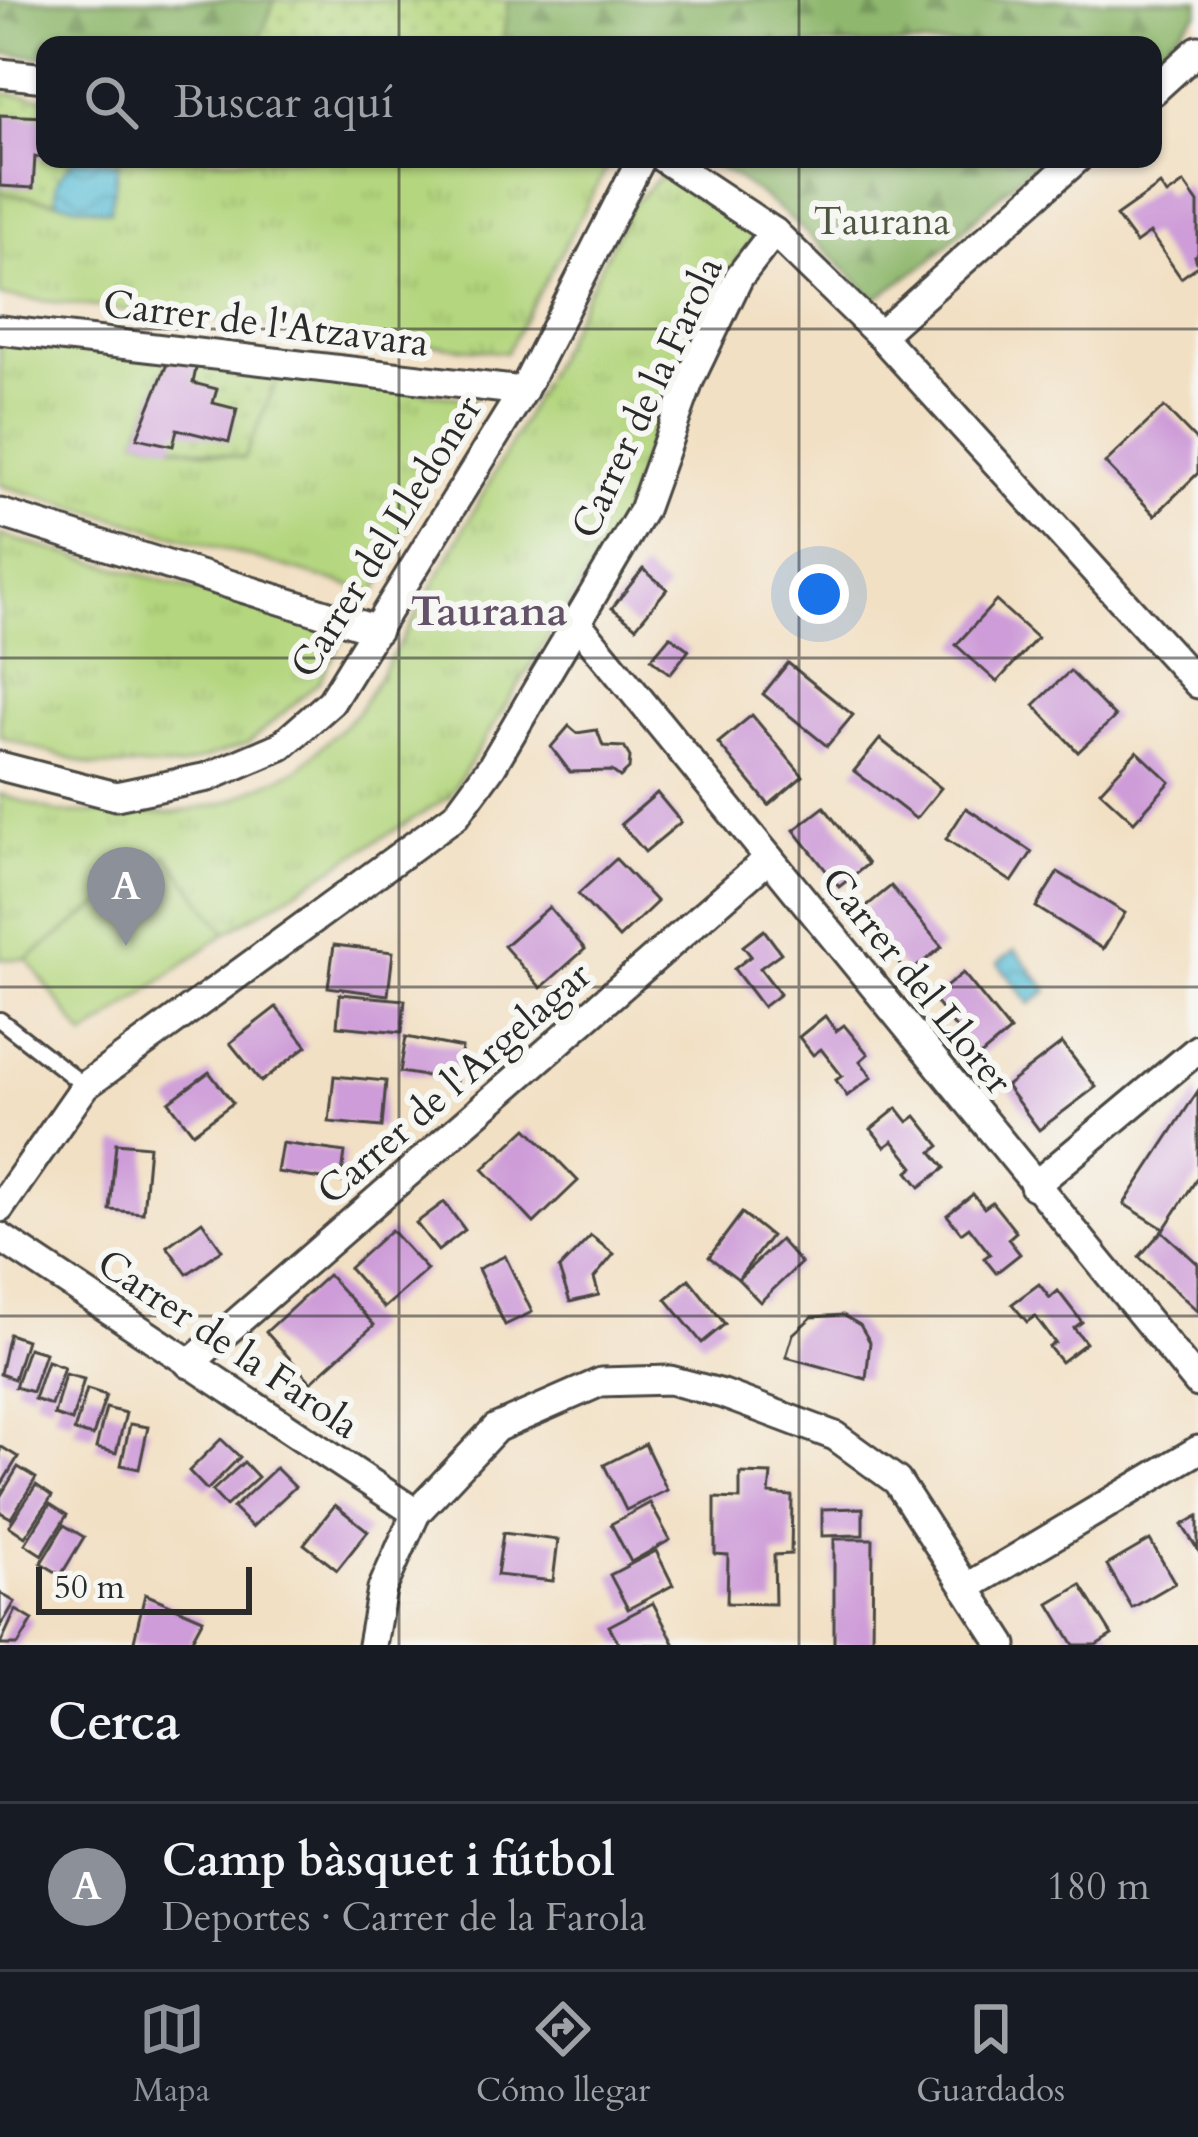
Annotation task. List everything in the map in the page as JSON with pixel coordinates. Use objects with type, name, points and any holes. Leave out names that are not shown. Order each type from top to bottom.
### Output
[{"type":"street","points":[[1162,83],[1198,50]]},
{"type":"street","points":[[0,73],[36,77]]},
{"type":"street","name":"Carrer del Lledoner","points":[[0,766],[116,796],[208,777],[281,746],[331,702],[523,391],[635,168]]},
{"type":"street","points":[[678,168],[774,232],[880,335],[1198,684]]},
{"type":"street","points":[[880,335],[1067,168]]},
{"type":"street","name":"Carrer de la Farola","points":[[0,1208],[85,1085],[456,815],[492,766],[643,510],[690,379],[739,277],[774,232]]},
{"type":"street","name":"Carrer de l'Atzavara","points":[[0,330],[523,391]]},
{"type":"street","points":[[0,513],[377,630]]},
{"type":"street","name":"Carrer del Llorer","points":[[578,624],[1198,1383]]},
{"type":"street","name":"Carrer de l'Argelagar","points":[[189,1364],[769,858]]},
{"type":"street","points":[[1034,1186],[1198,1049]]},
{"type":"street","name":"Carrer de la Farola","points":[[0,1238],[416,1513]]},
{"type":"street","points":[[372,1645],[382,1589],[416,1513],[496,1428],[601,1382],[670,1380],[723,1394],[835,1436],[897,1481],[1003,1645]]},
{"type":"street","points":[[967,1588],[1198,1450]]},
{"type":"lane","points":[[0,1020],[85,1085]]},
{"type":"green space","points":[[0,0],[275,0],[261,36],[36,36],[36,56],[0,53]]},
{"type":"green space","points":[[275,0],[508,0],[503,36],[261,36]]},
{"type":"green space","points":[[508,0],[1198,0],[1198,12],[1162,47],[1162,36],[503,36]]},
{"type":"green space","points":[[0,93],[36,97],[36,168],[117,168],[110,211],[0,192]]},
{"type":"green space","points":[[117,168],[607,168],[506,353],[0,296],[0,192],[109,211]]},
{"type":"green space","name":"Taurana","points":[[720,168],[1028,168],[930,261],[875,299],[773,204]]},
{"type":"green space","points":[[661,176],[756,234],[713,296],[664,399],[621,520],[449,797],[226,933],[167,855],[27,959],[0,959],[0,794],[59,813],[172,813],[224,803],[298,769],[357,713],[517,432],[631,206]]},
{"type":"green space","points":[[0,342],[169,359],[173,446],[243,458],[281,371],[474,400],[375,593],[0,485]]},
{"type":"green space","points":[[169,359],[281,371],[244,458],[137,438]]},
{"type":"green space","points":[[0,535],[331,628],[343,639],[319,682],[247,744],[180,767],[94,766],[0,737]]},
{"type":"green space","points":[[167,855],[226,933],[85,1037],[27,959]]},
{"type":"water","points":[[66,168],[117,168],[110,211],[58,202],[61,174]]},
{"type":"water","points":[[1015,950],[1048,990],[1030,1004],[998,963]]},
{"type":"building","points":[[0,115],[36,117],[33,188],[0,186]]},
{"type":"building","points":[[1184,183],[1198,203],[1198,266],[1181,278],[1150,233],[1136,243],[1116,216],[1160,185],[1167,195]]},
{"type":"building","points":[[169,359],[197,364],[193,383],[217,389],[213,403],[237,409],[229,442],[177,429],[173,446],[137,438]]},
{"type":"building","points":[[1164,407],[1198,442],[1198,473],[1155,515],[1105,463]]},
{"type":"building","points":[[643,569],[667,589],[636,627],[612,608]]},
{"type":"building","points":[[996,601],[1037,638],[997,682],[956,645]]},
{"type":"building","points":[[670,636],[689,650],[670,674],[651,659]]},
{"type":"building","points":[[788,663],[853,715],[827,746],[763,694]]},
{"type":"building","points":[[1070,671],[1115,717],[1078,752],[1034,705]]},
{"type":"building","points":[[752,715],[803,776],[769,805],[718,743]]},
{"type":"building","points":[[569,726],[577,733],[597,730],[603,746],[624,747],[630,757],[629,769],[620,777],[612,771],[570,772],[551,747]]},
{"type":"building","points":[[880,739],[941,788],[916,819],[854,771]]},
{"type":"building","points":[[1137,751],[1170,782],[1134,822],[1100,791]]},
{"type":"building","points":[[657,793],[681,822],[645,852],[621,824]]},
{"type":"building","points":[[824,807],[868,864],[839,887],[794,830]]},
{"type":"building","points":[[966,808],[1032,852],[1012,882],[946,839]]},
{"type":"building","points":[[616,859],[657,902],[619,938],[578,894]]},
{"type":"building","points":[[1058,872],[1125,913],[1103,949],[1036,907]]},
{"type":"building","points":[[891,886],[942,947],[908,974],[858,913]]},
{"type":"building","points":[[549,907],[585,949],[541,988],[504,946]]},
{"type":"building","points":[[764,930],[781,953],[760,968],[780,994],[763,1007],[734,969],[751,956],[743,946]]},
{"type":"building","points":[[334,945],[393,952],[388,995],[328,987]]},
{"type":"building","points":[[963,973],[1010,1031],[979,1057],[932,998]]},
{"type":"building","points":[[340,994],[405,1000],[402,1032],[337,1026]]},
{"type":"building","points":[[276,1007],[307,1046],[261,1082],[230,1043]]},
{"type":"building","points":[[825,1016],[836,1031],[844,1025],[868,1054],[860,1061],[872,1077],[847,1096],[836,1080],[842,1076],[821,1049],[813,1055],[799,1037]]},
{"type":"building","points":[[406,1037],[462,1048],[456,1081],[400,1072]]},
{"type":"building","points":[[1062,1043],[1096,1087],[1039,1130],[1006,1086]]},
{"type":"building","points":[[209,1072],[233,1103],[193,1133],[169,1102]]},
{"type":"building","points":[[334,1076],[386,1081],[382,1127],[329,1122]]},
{"type":"building","points":[[1198,1091],[1198,1177],[1164,1229],[1124,1204]]},
{"type":"building","points":[[897,1108],[908,1122],[916,1116],[940,1146],[932,1152],[945,1168],[920,1187],[908,1172],[914,1167],[893,1141],[885,1147],[871,1129]]},
{"type":"building","points":[[527,1128],[578,1181],[534,1223],[483,1169]]},
{"type":"building","points":[[116,1143],[149,1146],[143,1213],[110,1210]]},
{"type":"building","points":[[282,1143],[345,1152],[341,1182],[277,1172]]},
{"type":"building","points":[[973,1194],[984,1208],[992,1202],[1016,1232],[1008,1239],[1020,1254],[996,1273],[984,1258],[990,1254],[969,1227],[961,1233],[947,1215]]},
{"type":"building","points":[[444,1202],[465,1230],[438,1251],[416,1223]]},
{"type":"building","points":[[742,1213],[771,1236],[738,1279],[709,1257]]},
{"type":"building","points":[[202,1221],[222,1250],[187,1274],[167,1246]]},
{"type":"building","points":[[391,1230],[427,1270],[384,1308],[349,1268]]},
{"type":"building","points":[[1162,1231],[1198,1264],[1198,1311],[1139,1257]]},
{"type":"building","points":[[591,1236],[614,1254],[594,1278],[599,1295],[570,1302],[559,1269]]},
{"type":"building","points":[[780,1240],[801,1263],[760,1302],[738,1279]]},
{"type":"building","points":[[505,1256],[532,1312],[505,1325],[478,1269]]},
{"type":"building","points":[[328,1275],[374,1325],[311,1382],[266,1332]]},
{"type":"building","points":[[689,1279],[725,1324],[702,1343],[666,1299]]},
{"type":"building","points":[[1039,1284],[1050,1298],[1058,1291],[1082,1322],[1074,1328],[1086,1343],[1061,1362],[1049,1347],[1055,1343],[1035,1316],[1027,1322],[1012,1304]]},
{"type":"building","points":[[843,1315],[860,1325],[870,1342],[866,1379],[786,1357],[793,1334],[812,1317]]},
{"type":"building","points":[[9,1334],[26,1340],[14,1379],[0,1374]]},
{"type":"building","points":[[28,1348],[45,1353],[32,1392],[15,1387]]},
{"type":"building","points":[[47,1361],[64,1367],[51,1405],[34,1399]]},
{"type":"building","points":[[65,1374],[84,1379],[72,1421],[54,1415]]},
{"type":"building","points":[[87,1389],[106,1395],[93,1436],[74,1431]]},
{"type":"building","points":[[106,1408],[126,1413],[116,1453],[96,1448]]},
{"type":"building","points":[[130,1424],[148,1427],[139,1469],[121,1465]]},
{"type":"building","points":[[221,1439],[240,1457],[207,1490],[189,1471]]},
{"type":"building","points":[[645,1444],[667,1490],[626,1510],[604,1465]]},
{"type":"building","points":[[0,1446],[18,1457],[0,1487]]},
{"type":"building","points":[[244,1462],[258,1477],[226,1506],[212,1491]]},
{"type":"building","points":[[18,1467],[36,1478],[11,1518],[0,1512],[0,1497]]},
{"type":"building","points":[[276,1468],[295,1487],[252,1527],[233,1508]]},
{"type":"building","points":[[740,1473],[771,1474],[769,1494],[792,1496],[791,1554],[774,1555],[775,1604],[727,1603],[728,1555],[715,1554],[715,1498],[740,1499]]},
{"type":"building","points":[[36,1485],[52,1496],[25,1537],[9,1526]]},
{"type":"building","points":[[650,1503],[670,1540],[631,1562],[611,1524]]},
{"type":"building","points":[[50,1504],[67,1515],[42,1555],[25,1544]]},
{"type":"building","points":[[335,1505],[368,1531],[337,1570],[304,1544]]},
{"type":"building","points":[[863,1508],[863,1535],[822,1536],[822,1509]]},
{"type":"building","points":[[1198,1516],[1198,1550],[1182,1525]]},
{"type":"building","points":[[64,1525],[84,1537],[61,1575],[41,1563]]},
{"type":"building","points":[[503,1533],[558,1540],[553,1581],[497,1575]]},
{"type":"building","points":[[834,1539],[873,1539],[872,1645],[834,1645]]},
{"type":"building","points":[[1150,1540],[1175,1583],[1132,1608],[1107,1565]]},
{"type":"building","points":[[656,1551],[673,1585],[628,1609],[610,1575]]},
{"type":"building","points":[[1081,1585],[1112,1635],[1096,1645],[1074,1645],[1049,1604]]},
{"type":"building","points":[[0,1593],[15,1602],[0,1627]]},
{"type":"building","points":[[145,1594],[203,1619],[189,1645],[133,1645]]},
{"type":"building","points":[[653,1603],[675,1645],[620,1645],[609,1626]]},
{"type":"building","points":[[16,1610],[33,1620],[18,1645],[0,1645]]},
{"type":"place","name":"Camp bàsquet i fútbol","points":[[126,946]]},
{"type":"district","name":"Taurana","points":[[489,610]]}]
